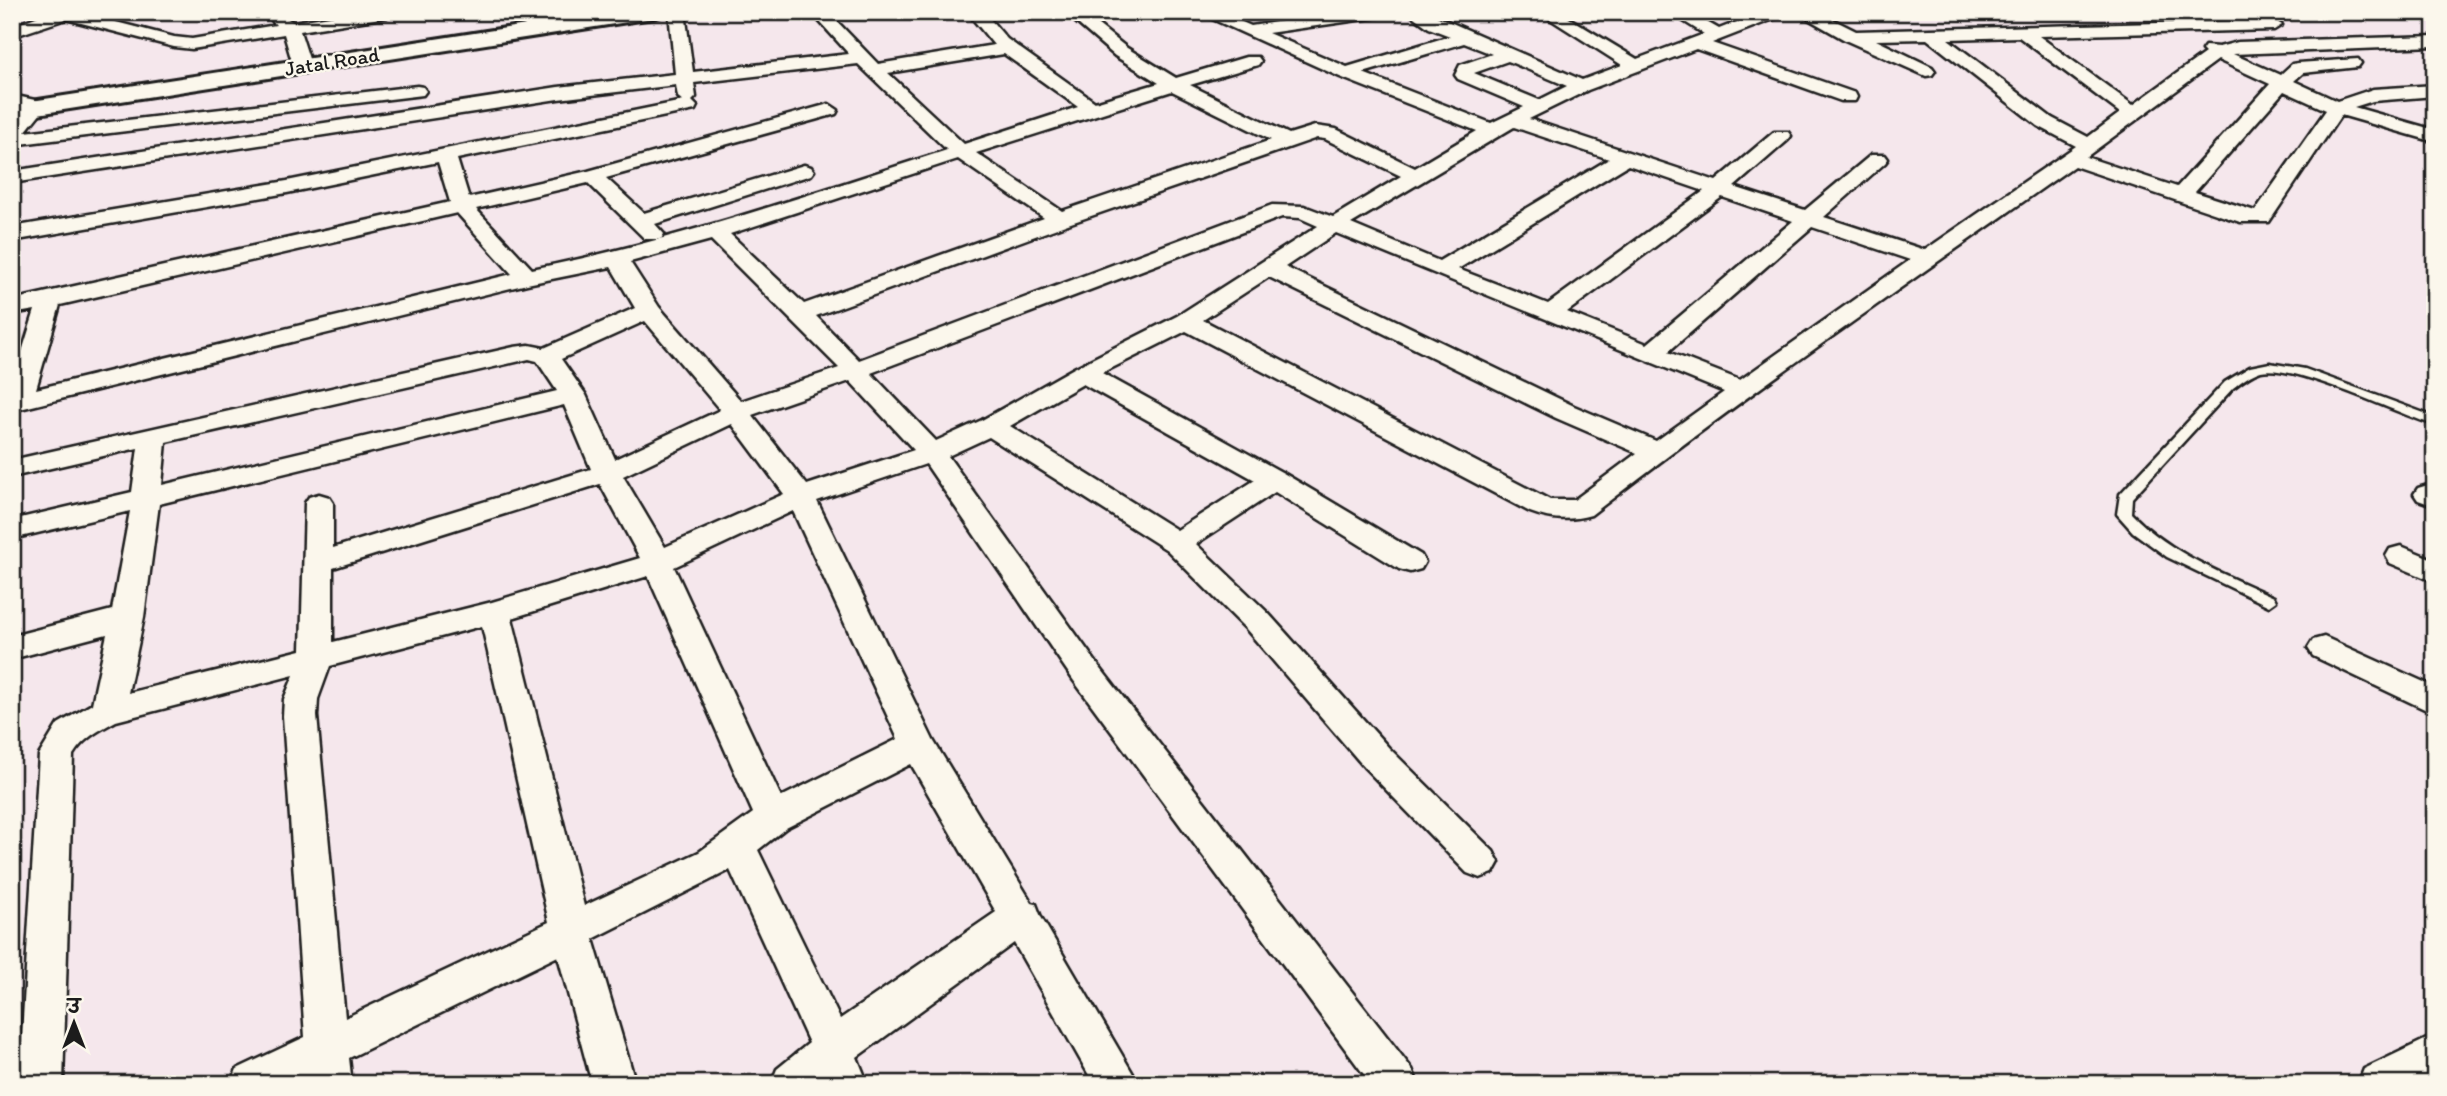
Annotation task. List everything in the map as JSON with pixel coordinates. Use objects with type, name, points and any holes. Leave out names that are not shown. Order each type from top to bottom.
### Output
[{"type":"main road","name":"Jatal Road","points":[[12,111],[653,12]]},
{"type":"street","points":[[274,12],[292,30],[302,65]]},
{"type":"street","points":[[12,32],[62,13],[183,43],[292,30],[387,12]]},
{"type":"street","points":[[510,12],[543,28]]},
{"type":"street","points":[[677,12],[692,126]]},
{"type":"street","points":[[819,12],[868,64],[961,152],[1060,219]]},
{"type":"street","points":[[975,12],[1007,48],[1092,109]]},
{"type":"street","points":[[1072,12],[1112,46],[1174,85],[1290,142]]},
{"type":"street","points":[[1205,12],[1346,73],[1502,125],[1625,158],[1930,259]]},
{"type":"street","points":[[1244,31],[1379,12]]},
{"type":"street","points":[[1415,12],[1465,37],[1582,86]]},
{"type":"street","points":[[1547,12],[1634,65]]},
{"type":"street","points":[[1677,12],[1709,39],[1848,97]]},
{"type":"street","points":[[41,1084],[56,755],[68,734],[80,724],[107,711],[495,612],[656,563],[801,496],[932,453],[990,426],[1083,373],[1186,321],[1334,225],[1502,125],[1582,86],[1778,12]]},
{"type":"street","points":[[1804,12],[1926,71]]},
{"type":"street","points":[[2144,12],[2216,53],[2337,108],[2435,136]]},
{"type":"street","points":[[1851,36],[2295,25]]},
{"type":"street","points":[[2023,32],[2132,113]]},
{"type":"street","points":[[1931,34],[2080,152],[2181,195],[2248,217],[2261,217],[2337,108],[2373,95],[2435,90]]},
{"type":"street","points":[[1346,73],[1465,37]]},
{"type":"street","points":[[1186,321],[1547,509],[1581,509],[1655,452],[1662,451],[1742,390],[1930,259],[2216,53],[2253,46],[2435,41]]},
{"type":"street","points":[[12,177],[457,108],[684,77],[868,64],[1007,48]]},
{"type":"street","points":[[1508,55],[1466,69],[1464,75],[1540,107]]},
{"type":"street","points":[[16,402],[527,277],[617,259],[715,232],[1092,109],[1252,61]]},
{"type":"street","points":[[2181,195],[2281,83],[2298,68],[2371,63]]},
{"type":"street","points":[[12,137],[417,91]]},
{"type":"street","points":[[12,100],[37,106],[12,137]]},
{"type":"street","points":[[12,234],[287,187],[446,156],[829,110]]},
{"type":"street","points":[[12,307],[593,176],[692,126]]},
{"type":"street","points":[[800,314],[1060,219],[1315,132],[1329,133],[1418,177]]},
{"type":"street","points":[[1552,313],[1718,190],[1781,136]]},
{"type":"street","points":[[446,156],[461,205],[527,277]]},
{"type":"street","points":[[784,156],[830,194]]},
{"type":"street","points":[[1440,270],[1625,158]]},
{"type":"street","points":[[1650,354],[1878,159]]},
{"type":"street","points":[[638,222],[804,171]]},
{"type":"street","points":[[593,176],[638,222],[667,245]]},
{"type":"street","points":[[317,563],[607,473],[736,412],[1280,210],[1295,210],[1334,225],[1742,390]]},
{"type":"street","points":[[715,232],[800,314],[932,453],[1087,673],[1397,1084]]},
{"type":"street","points":[[617,259],[649,311],[736,412],[801,496],[918,745],[1022,916],[1118,1084]]},
{"type":"street","points":[[1269,268],[1565,412],[1655,452]]},
{"type":"street","points":[[16,402],[50,300]]},
{"type":"street","points":[[12,469],[514,354],[529,352],[546,356],[649,311]]},
{"type":"street","points":[[546,356],[573,395],[607,473],[646,540],[773,818]]},
{"type":"street","points":[[1083,373],[1275,480],[1410,562]]},
{"type":"street","points":[[12,530],[573,395]]},
{"type":"street","points":[[990,426],[1177,543],[1257,621],[1377,758],[1480,862]]},
{"type":"street","points":[[107,711],[128,617],[147,498],[153,436]]},
{"type":"street","points":[[1177,543],[1275,480]]},
{"type":"street","points":[[319,503],[317,657],[301,699],[300,716],[328,1067]]},
{"type":"street","points":[[2402,556],[2435,572]]},
{"type":"street","points":[[495,612],[571,933],[614,1084]]},
{"type":"street","points":[[12,648],[128,617]]},
{"type":"street","points":[[2324,648],[2435,702]]},
{"type":"street","points":[[252,1084],[328,1067],[571,933],[712,863],[738,847],[773,818],[918,745]]},
{"type":"street","points":[[738,847],[840,1066]]},
{"type":"street","points":[[792,1084],[840,1066],[937,971],[1022,916]]},
{"type":"street","points":[[2379,1084],[2435,1055]]},
{"type":"lane","points":[[2269,601],[2162,548],[2132,524],[2124,514],[2125,497],[2229,385],[2248,370],[2258,366],[2282,367],[2301,372],[2435,421]]}]
